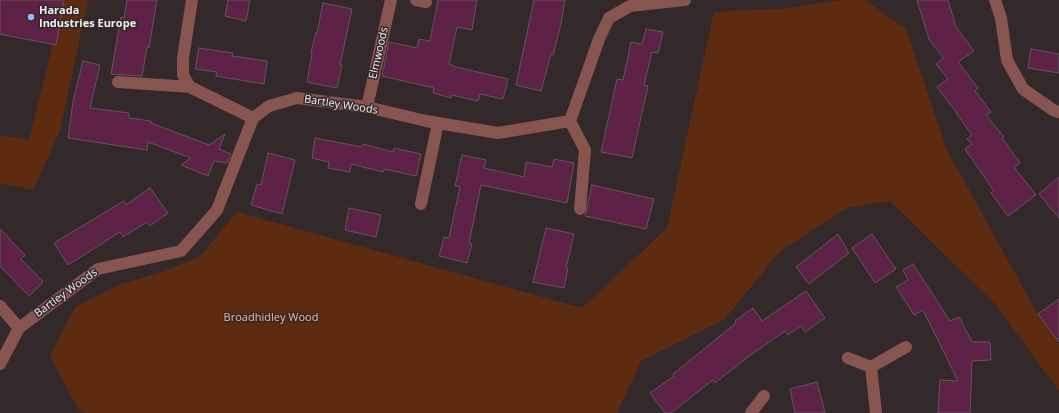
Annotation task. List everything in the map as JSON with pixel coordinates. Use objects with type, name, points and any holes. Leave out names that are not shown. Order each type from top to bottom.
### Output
[{"type":"street","points":[[190,87],[183,75],[183,58],[192,0]]},
{"type":"street","name":"Elmwoods","points":[[366,107],[391,0]]},
{"type":"street","points":[[580,210],[585,150],[570,121],[599,39],[609,18],[630,6],[685,0]]},
{"type":"street","points":[[995,0],[1001,18],[1007,60],[1023,89],[1053,110],[1059,112]]},
{"type":"street","points":[[118,82],[190,87],[253,118]]},
{"type":"street","name":"Bartley Woods","points":[[0,364],[19,328],[98,269],[181,251],[217,210],[253,118],[269,106],[297,98],[366,107],[438,123],[498,133],[570,121]]},
{"type":"street","points":[[421,204],[438,123]]},
{"type":"street","points":[[0,306],[19,328]]},
{"type":"street","points":[[871,367],[906,347]]},
{"type":"street","points":[[848,358],[871,367]]},
{"type":"street","points":[[871,367],[876,413]]},
{"type":"street","points":[[751,413],[764,396]]},
{"type":"green space","points":[[64,0],[88,0],[60,131],[33,190],[0,183],[0,135],[29,140]]},
{"type":"green space","name":"Broadhidley Wood","points":[[840,0],[865,0],[906,29],[947,150],[1038,314],[1055,336],[1059,344],[1059,391],[994,303],[890,201],[847,208],[780,251],[725,319],[641,361],[617,413],[85,413],[78,409],[50,356],[75,307],[121,284],[163,272],[200,256],[237,212],[582,308],[667,228],[714,12],[791,8]]},
{"type":"building","name":"Harada Industries Europe","points":[[0,0],[64,0],[56,45],[0,34]]},
{"type":"building","points":[[127,0],[157,0],[149,48],[147,47],[142,76],[111,74],[121,17],[124,18]]},
{"type":"building","points":[[228,0],[250,0],[246,21],[225,16]]},
{"type":"building","points":[[438,0],[477,0],[472,30],[457,27],[449,64],[508,79],[503,99],[480,94],[478,101],[452,95],[451,98],[433,93],[434,88],[382,76],[389,42],[417,48],[419,39],[430,41]]},
{"type":"building","points":[[534,0],[565,0],[561,24],[553,55],[551,54],[541,91],[516,85]]},
{"type":"building","points":[[917,0],[948,0],[956,27],[974,51],[958,62],[978,88],[975,91],[991,112],[986,115],[1004,137],[1002,138],[1020,163],[1014,167],[1036,195],[1008,216],[991,193],[994,191],[965,149],[972,144],[967,139],[972,135],[937,87],[948,79],[936,64],[943,58],[929,39]]},
{"type":"building","points":[[323,3],[352,9],[340,65],[342,65],[337,88],[307,82],[311,53]]},
{"type":"building","points":[[646,29],[663,32],[658,53],[652,52],[644,85],[648,86],[632,158],[601,152],[617,79],[623,80],[631,42],[642,44]]},
{"type":"building","points":[[199,48],[233,53],[232,56],[267,61],[264,84],[216,76],[217,72],[195,69]]},
{"type":"building","points":[[1031,49],[1059,54],[1059,73],[1028,68]]},
{"type":"building","points":[[83,61],[100,65],[90,108],[129,113],[129,118],[151,121],[151,123],[209,145],[225,134],[219,149],[231,154],[227,163],[214,161],[208,176],[181,165],[191,158],[148,142],[147,150],[68,138],[73,102]]},
{"type":"building","points":[[315,138],[362,147],[363,144],[393,152],[394,148],[421,154],[416,176],[384,169],[383,172],[351,164],[350,172],[328,168],[329,162],[312,158]]},
{"type":"building","points":[[268,153],[295,160],[282,214],[251,205],[257,184],[261,185]]},
{"type":"building","points":[[462,155],[486,160],[484,168],[524,177],[526,162],[552,167],[554,159],[574,163],[567,203],[481,185],[469,243],[472,244],[467,263],[439,256],[444,237],[449,238],[460,187],[455,186]]},
{"type":"building","points":[[1059,177],[1059,218],[1039,194]]},
{"type":"building","points":[[592,185],[654,199],[646,229],[585,216]]},
{"type":"building","points":[[150,188],[168,213],[150,226],[147,222],[123,237],[120,232],[68,265],[54,243],[124,201],[126,205]]},
{"type":"building","points":[[349,208],[381,215],[376,237],[345,230]]},
{"type":"building","points":[[546,228],[574,234],[566,268],[568,268],[564,288],[533,282]]},
{"type":"building","points":[[0,229],[25,255],[21,259],[43,282],[29,296],[0,266]]},
{"type":"building","points":[[838,234],[849,253],[809,284],[796,267]]},
{"type":"building","points":[[872,234],[896,269],[875,283],[852,248]]},
{"type":"building","points":[[913,264],[950,321],[959,317],[972,342],[990,342],[991,360],[972,361],[970,413],[938,413],[940,380],[958,381],[923,310],[914,315],[896,287],[908,280],[903,270]]},
{"type":"building","points":[[806,291],[825,318],[805,332],[801,326],[788,335],[785,331],[749,356],[715,383],[713,380],[671,413],[665,413],[650,393],[674,376],[673,374],[736,323],[735,321],[753,308],[762,321]]},
{"type":"building","points":[[1059,299],[1059,342],[1038,314]]},
{"type":"building","points":[[817,382],[825,413],[795,413],[790,389]]},
{"type":"place","name":"Harada Industries Europe","points":[[31,17]]}]
